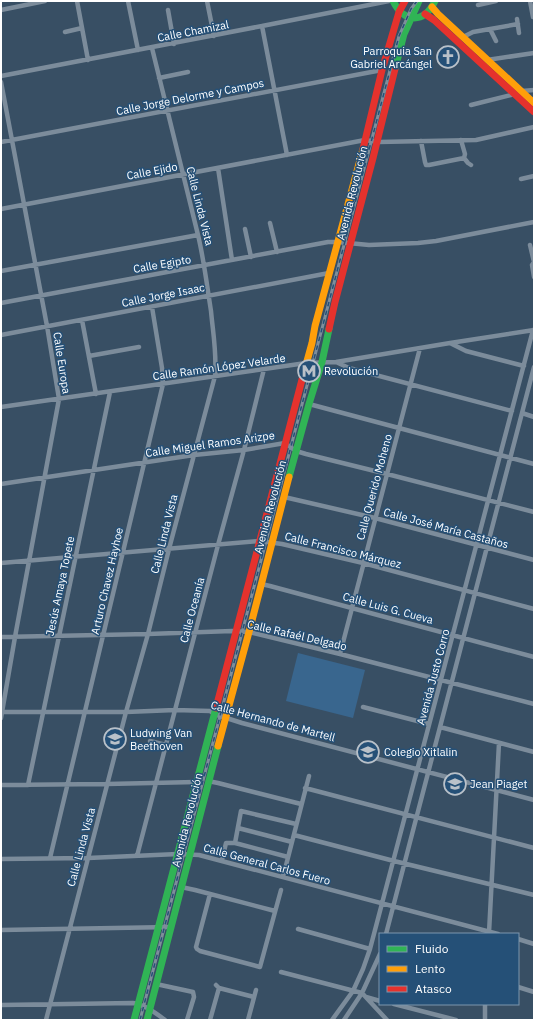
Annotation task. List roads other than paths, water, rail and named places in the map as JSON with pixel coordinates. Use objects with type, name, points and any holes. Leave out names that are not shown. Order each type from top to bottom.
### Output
[{"type":"main road","points":[[393,1],[399,12],[412,18],[425,14],[433,4],[438,14],[487,60],[534,112]]},
{"type":"main road","name":"Avenida Revolución","points":[[134,1020],[365,140],[382,70],[399,12],[405,1]]},
{"type":"main road","name":"Avenida Revolución","points":[[147,1020],[208,782],[296,451],[322,362],[335,302],[404,34],[419,1]]},
{"type":"main road","points":[[425,14],[434,20],[518,93],[534,103]]},
{"type":"street","points":[[1,10],[45,1]]},
{"type":"street","points":[[78,1],[88,60]]},
{"type":"street","points":[[128,1],[138,50]]},
{"type":"street","points":[[207,1],[214,36]]},
{"type":"street","name":"Calle Chamizal","points":[[1,76],[174,44],[389,1]]},
{"type":"street","points":[[478,4],[496,1]]},
{"type":"street","points":[[530,1],[533,17]]},
{"type":"street","points":[[168,10],[174,44]]},
{"type":"street","points":[[463,37],[473,32],[517,22],[519,33]]},
{"type":"street","points":[[262,26],[286,155]]},
{"type":"street","points":[[65,32],[82,28]]},
{"type":"street","points":[[490,29],[496,41]]},
{"type":"street","name":"Calle Linda Vista","points":[[46,1020],[215,376],[215,342],[205,266],[152,48]]},
{"type":"street","points":[[487,60],[534,53]]},
{"type":"street","name":"Calle Jorge Delorme y Campos","points":[[1,142],[382,70]]},
{"type":"street","points":[[159,78],[188,72]]},
{"type":"street","name":"Calle Europa","points":[[1,82],[36,265],[59,400],[1,718]]},
{"type":"street","points":[[471,105],[534,90]]},
{"type":"street","name":"Calle Ejido","points":[[1,209],[365,140],[376,142],[476,140],[534,127]]},
{"type":"street","points":[[461,140],[465,154],[464,158],[471,165]]},
{"type":"street","points":[[421,141],[426,164],[429,165],[464,158]]},
{"type":"street","points":[[218,168],[232,260]]},
{"type":"street","points":[[521,179],[534,176]]},
{"type":"street","name":"Calle Egipto","points":[[1,303],[328,242],[369,245],[418,243],[436,241],[534,222]]},
{"type":"street","points":[[270,223],[277,252]]},
{"type":"street","points":[[245,229],[251,257]]},
{"type":"street","points":[[1,271],[198,235]]},
{"type":"street","points":[[530,245],[534,262],[532,265],[534,276]]},
{"type":"street","name":"Calle Jorge Isaac","points":[[1,335],[329,274]]},
{"type":"street","name":"Arturo Chavez Hayhoe","points":[[50,858],[163,384],[162,368],[152,307]]},
{"type":"street","points":[[82,320],[96,394]]},
{"type":"street","name":"Calle Ramón López Velarde","points":[[1,407],[59,400],[306,363],[336,362],[533,330]]},
{"type":"street","name":"Avenida Justo Corro","points":[[332,1020],[353,991],[363,969],[370,948],[533,330]]},
{"type":"street","points":[[450,343],[466,350],[524,366]]},
{"type":"street","points":[[89,356],[139,347]]},
{"type":"street","name":"Calle Querido Moheno","points":[[340,654],[420,348]]},
{"type":"street","points":[[336,362],[349,368],[512,410]]},
{"type":"street","name":"Avenida Justo Corro","points":[[386,933],[534,368]]},
{"type":"street","name":"Calle Oceanía","points":[[136,856],[244,450],[264,369]]},
{"type":"street","name":"Jesús Amaya Topete","points":[[28,785],[110,392]]},
{"type":"street","points":[[309,404],[534,464]]},
{"type":"street","points":[[522,413],[534,416]]},
{"type":"street","name":"Calle Miguel Ramos Arizpe","points":[[1,484],[144,462],[244,450],[285,443],[296,451],[534,512]]},
{"type":"street","name":"Calle José María Castaños","points":[[284,497],[375,518],[534,560]]},
{"type":"street","name":"Calle Francisco Márquez","points":[[1,563],[260,541],[272,542],[364,563],[534,608]]},
{"type":"street","name":"Calle Luis G. Cueva","points":[[261,584],[534,657]]},
{"type":"street","name":"Calle Rafaél Delgado","points":[[1,637],[236,631],[249,632],[534,704]]},
{"type":"street","points":[[363,707],[430,724]]},
{"type":"street","name":"Calle Hernando de Martell","points":[[2,712],[210,711],[226,718],[534,800]]},
{"type":"street","points":[[440,727],[534,752]]},
{"type":"street","points":[[150,741],[166,745]]},
{"type":"street","points":[[489,933],[499,743]]},
{"type":"street","points":[[283,877],[309,776]]},
{"type":"street","points":[[1,785],[196,782]]},
{"type":"street","points":[[208,782],[218,783],[301,804]]},
{"type":"street","points":[[305,788],[534,848]]},
{"type":"street","points":[[235,843],[241,811],[296,824]]},
{"type":"street","points":[[238,828],[292,842]]},
{"type":"street","points":[[294,835],[534,895]]},
{"type":"street","points":[[222,860],[226,843],[228,842],[288,857]]},
{"type":"street","name":"Calle General Carlos Fuero","points":[[1,859],[88,858],[190,854],[222,860],[489,933]]},
{"type":"street","points":[[182,887],[275,911]]},
{"type":"street","points":[[210,894],[196,947],[197,949],[260,967],[281,890]]},
{"type":"street","points":[[1,930],[171,927]]},
{"type":"street","points":[[298,929],[370,948]]},
{"type":"street","points":[[519,939],[534,944]]},
{"type":"street","points":[[344,1020],[364,995],[379,957]]},
{"type":"street","points":[[281,972],[353,991],[379,1000]]},
{"type":"street","points":[[156,984],[192,992],[194,996],[187,1020]]},
{"type":"street","points":[[210,1020],[218,986],[254,997]]},
{"type":"street","points":[[519,987],[534,992]]},
{"type":"street","points":[[248,1020],[256,990]]},
{"type":"street","points":[[364,995],[387,1020]]},
{"type":"street","points":[[1,1005],[133,1002],[157,1013],[164,1020]]},
{"type":"street","points":[[398,1005],[456,1020]]},
{"type":"street","points":[[484,1020],[485,1005]]},
{"type":"railway","points":[[140,1020],[399,36],[411,9],[417,1]]},
{"type":"place","name":"Parroquia San Gabriel Arcángel","points":[[448,57]]},
{"type":"place","name":"Revolución","points":[[309,371]]},
{"type":"place","name":"Ludwing Van Beethoven","points":[[115,739]]},
{"type":"place","name":"Colegio Xitlalin","points":[[368,752]]},
{"type":"place","name":"Jean Piaget","points":[[455,784]]}]
